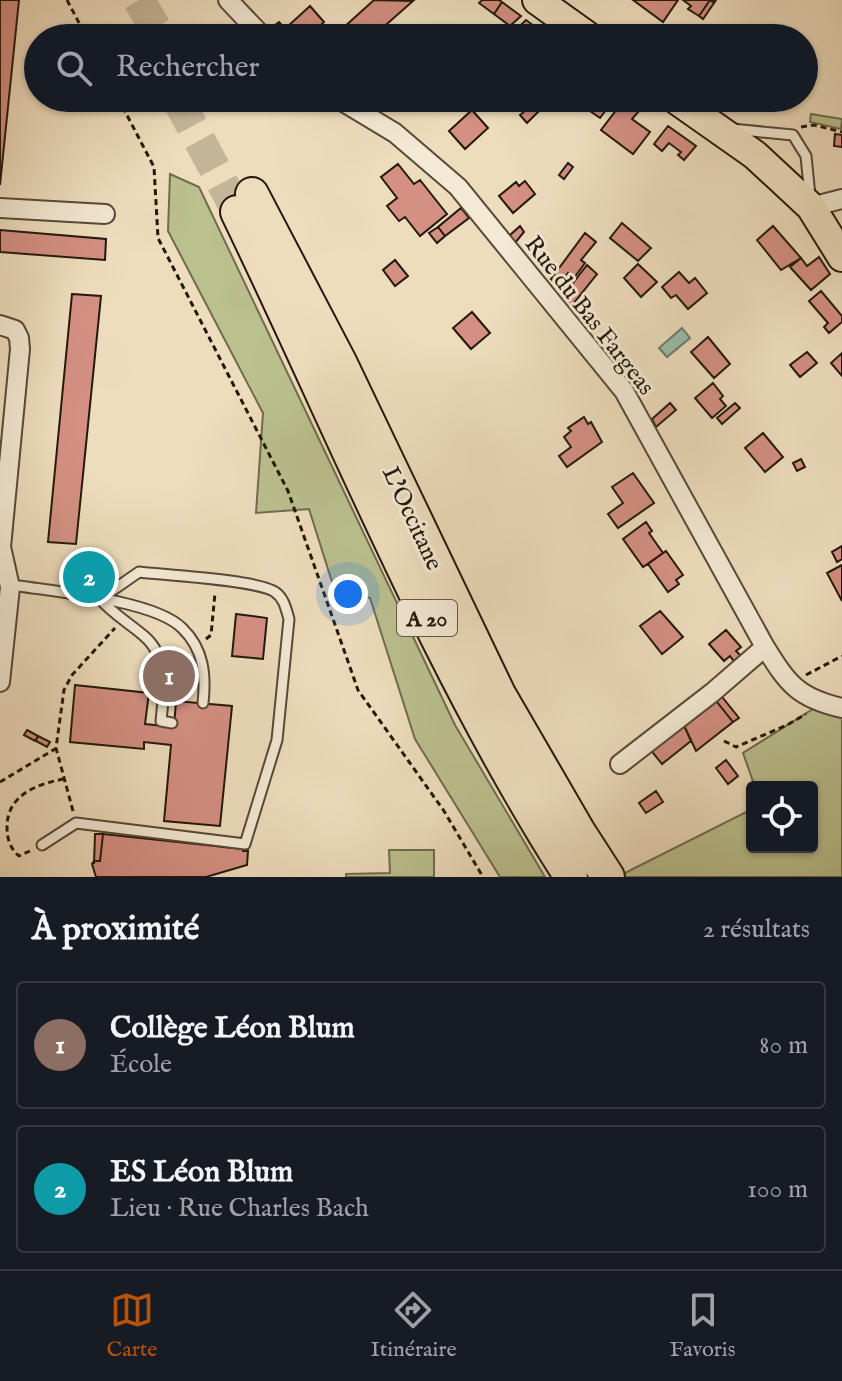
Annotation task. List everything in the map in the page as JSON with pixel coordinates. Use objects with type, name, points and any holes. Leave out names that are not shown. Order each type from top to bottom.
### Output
[{"type":"highway","name":"L'Occitane","points":[[571,877],[544,835],[448,663],[242,198],[340,362],[499,694],[608,877]]},
{"type":"main road","points":[[537,0],[570,24]]},
{"type":"main road","points":[[694,112],[755,155],[811,207],[841,250]]},
{"type":"street","points":[[228,0],[251,24]]},
{"type":"street","name":"Rue du Bas Fargeas","points":[[360,112],[395,133],[458,187],[624,391],[788,684],[823,704],[842,708]]},
{"type":"street","points":[[811,207],[842,199]]},
{"type":"street","points":[[0,208],[105,214]]},
{"type":"street","points":[[0,325],[15,330],[19,338],[1,547],[10,587],[0,682]]},
{"type":"street","points":[[620,764],[765,647]]},
{"type":"lane","points":[[715,127],[793,135],[806,156],[811,207]]},
{"type":"lane","points":[[42,845],[76,823],[245,844],[277,740],[289,619],[285,603],[274,591],[255,585],[139,572],[100,599]]},
{"type":"lane","points":[[10,587],[100,599],[165,617],[182,627],[197,647],[206,675],[203,703]]},
{"type":"lane","points":[[100,599],[115,616],[147,638],[158,658],[165,683],[161,721],[172,723]]},
{"type":"path","points":[[67,0],[80,24]]},
{"type":"path","points":[[125,112],[154,167],[158,238],[288,491],[358,690],[444,811],[483,877]]},
{"type":"path","points":[[793,135],[795,130],[805,125],[842,132]]},
{"type":"path","points":[[197,647],[211,635],[216,581]]},
{"type":"path","points":[[76,823],[56,748],[64,690],[72,675],[115,628],[115,616]]},
{"type":"path","points":[[788,684],[842,656]]},
{"type":"path","points":[[724,741],[736,747],[787,725],[823,704]]},
{"type":"path","points":[[0,782],[56,748]]},
{"type":"path","points":[[42,845],[19,856],[12,850],[7,821],[12,805],[26,791],[46,782],[64,779]]},
{"type":"shaded area","points":[[811,114],[842,119],[841,129],[810,122]]},
{"type":"shaded area","points":[[170,174],[199,187],[455,725],[545,877],[500,877],[415,739],[370,598],[333,585],[309,509],[256,513],[263,413],[168,231]]},
{"type":"shaded area","points":[[682,328],[690,338],[667,357],[659,348]]},
{"type":"shaded area","points":[[816,707],[842,715],[842,877],[625,877],[623,874],[746,812],[746,853],[818,853],[818,781],[753,781],[743,753]]},
{"type":"shaded area","points":[[389,850],[434,850],[434,877],[346,877],[346,874],[390,873]]},
{"type":"building","points":[[0,0],[19,0],[0,185]]},
{"type":"building","points":[[374,0],[413,1],[387,24],[347,24]]},
{"type":"building","points":[[482,0],[502,2],[494,14],[479,3]]},
{"type":"building","points":[[633,0],[678,0],[663,22]]},
{"type":"building","points":[[683,0],[710,0],[699,16],[688,9],[691,6]]},
{"type":"building","points":[[710,0],[714,3],[703,19],[699,16]]},
{"type":"building","points":[[502,2],[521,16],[512,24],[507,24],[494,14]]},
{"type":"building","points":[[310,6],[324,22],[322,24],[290,24]]},
{"type":"building","points":[[470,112],[474,112],[488,128],[465,149],[449,131]]},
{"type":"building","points":[[524,112],[538,112],[527,123],[520,115]]},
{"type":"building","points":[[615,112],[638,112],[632,119],[650,132],[633,154],[601,130]]},
{"type":"building","points":[[668,126],[696,146],[684,160],[678,155],[681,152],[669,143],[662,151],[654,144]]},
{"type":"building","points":[[835,134],[842,135],[842,147],[834,146]]},
{"type":"building","points":[[568,163],[573,167],[564,179],[559,175]]},
{"type":"building","points":[[398,164],[414,184],[420,180],[447,214],[420,236],[405,217],[399,221],[387,206],[397,198],[381,177]]},
{"type":"building","points":[[525,181],[535,194],[513,213],[499,196],[516,182],[519,186]]},
{"type":"building","points":[[461,208],[469,218],[445,236],[438,227]]},
{"type":"building","points":[[622,223],[651,248],[638,261],[610,238]]},
{"type":"building","points":[[520,226],[524,232],[515,243],[509,236]]},
{"type":"building","points":[[773,226],[801,258],[781,270],[757,240]]},
{"type":"building","points":[[438,227],[445,236],[437,243],[429,233]]},
{"type":"building","points":[[0,230],[106,239],[105,260],[0,252]]},
{"type":"building","points":[[585,233],[596,242],[581,260],[585,263],[574,278],[568,273],[559,285],[551,279]]},
{"type":"building","points":[[819,257],[830,274],[811,290],[790,267],[801,258],[807,266]]},
{"type":"building","points":[[395,260],[408,276],[395,286],[383,270]]},
{"type":"building","points":[[638,264],[657,282],[641,297],[624,278]]},
{"type":"building","points":[[587,265],[597,274],[573,304],[563,296]]},
{"type":"building","points":[[679,272],[689,283],[695,278],[707,293],[688,309],[676,295],[671,298],[662,287]]},
{"type":"building","points":[[821,291],[842,316],[842,322],[829,333],[824,327],[828,323],[809,301]]},
{"type":"building","points":[[72,294],[101,296],[76,544],[48,542]]},
{"type":"building","points":[[472,312],[490,333],[471,349],[453,328]]},
{"type":"building","points":[[708,337],[730,364],[714,378],[691,352]]},
{"type":"building","points":[[807,352],[817,363],[800,377],[790,365]]},
{"type":"building","points":[[842,353],[842,376],[831,363]]},
{"type":"building","points":[[713,383],[726,406],[712,418],[695,398]]},
{"type":"building","points":[[670,403],[676,410],[656,427],[652,419]]},
{"type":"building","points":[[735,403],[740,408],[722,424],[717,418]]},
{"type":"building","points":[[584,417],[588,424],[591,422],[602,442],[567,467],[559,456],[571,447],[564,437],[571,431],[568,428]]},
{"type":"building","points":[[763,433],[783,457],[765,472],[745,448]]},
{"type":"building","points":[[801,459],[805,467],[797,471],[793,463]]},
{"type":"building","points":[[633,473],[654,503],[618,528],[608,514],[623,503],[612,487]]},
{"type":"building","points":[[646,522],[652,531],[649,533],[663,553],[643,567],[623,539]]},
{"type":"building","points":[[842,546],[842,559],[837,562],[832,552]]},
{"type":"building","points":[[666,551],[683,575],[676,580],[679,584],[668,592],[648,564]]},
{"type":"building","points":[[842,565],[842,601],[827,573]]},
{"type":"building","points":[[89,568],[97,582],[88,586],[81,572]]},
{"type":"building","points":[[660,611],[683,637],[662,654],[640,626]]},
{"type":"building","points":[[236,614],[267,618],[263,659],[232,656]]},
{"type":"building","points":[[726,630],[741,647],[736,651],[742,657],[735,663],[730,656],[724,661],[709,644]]},
{"type":"building","points":[[75,685],[149,693],[145,724],[174,727],[176,701],[232,706],[220,826],[164,821],[171,745],[144,742],[144,749],[70,742]]},
{"type":"building","points":[[719,693],[739,718],[733,722],[713,697]]},
{"type":"building","points":[[713,697],[733,722],[696,751],[682,721]]},
{"type":"building","points":[[682,721],[691,741],[662,764],[650,749]]},
{"type":"building","points":[[27,730],[38,736],[35,741],[24,735]]},
{"type":"building","points":[[38,736],[50,742],[47,747],[36,741]]},
{"type":"building","points":[[726,760],[738,776],[728,784],[716,768]]},
{"type":"building","points":[[656,791],[663,802],[646,813],[639,803]]},
{"type":"building","points":[[95,834],[103,834],[100,861],[94,861]]},
{"type":"building","points":[[103,834],[243,849],[248,851],[247,865],[206,877],[96,877],[92,864],[100,861]]},
{"type":"tunnel","points":[[139,0],[153,24]]},
{"type":"tunnel","points":[[184,112],[233,203]]},
{"type":"place","name":"ES Léon Blum","points":[[89,577]]},
{"type":"place","name":"Collège Léon Blum","points":[[169,676]]}]
